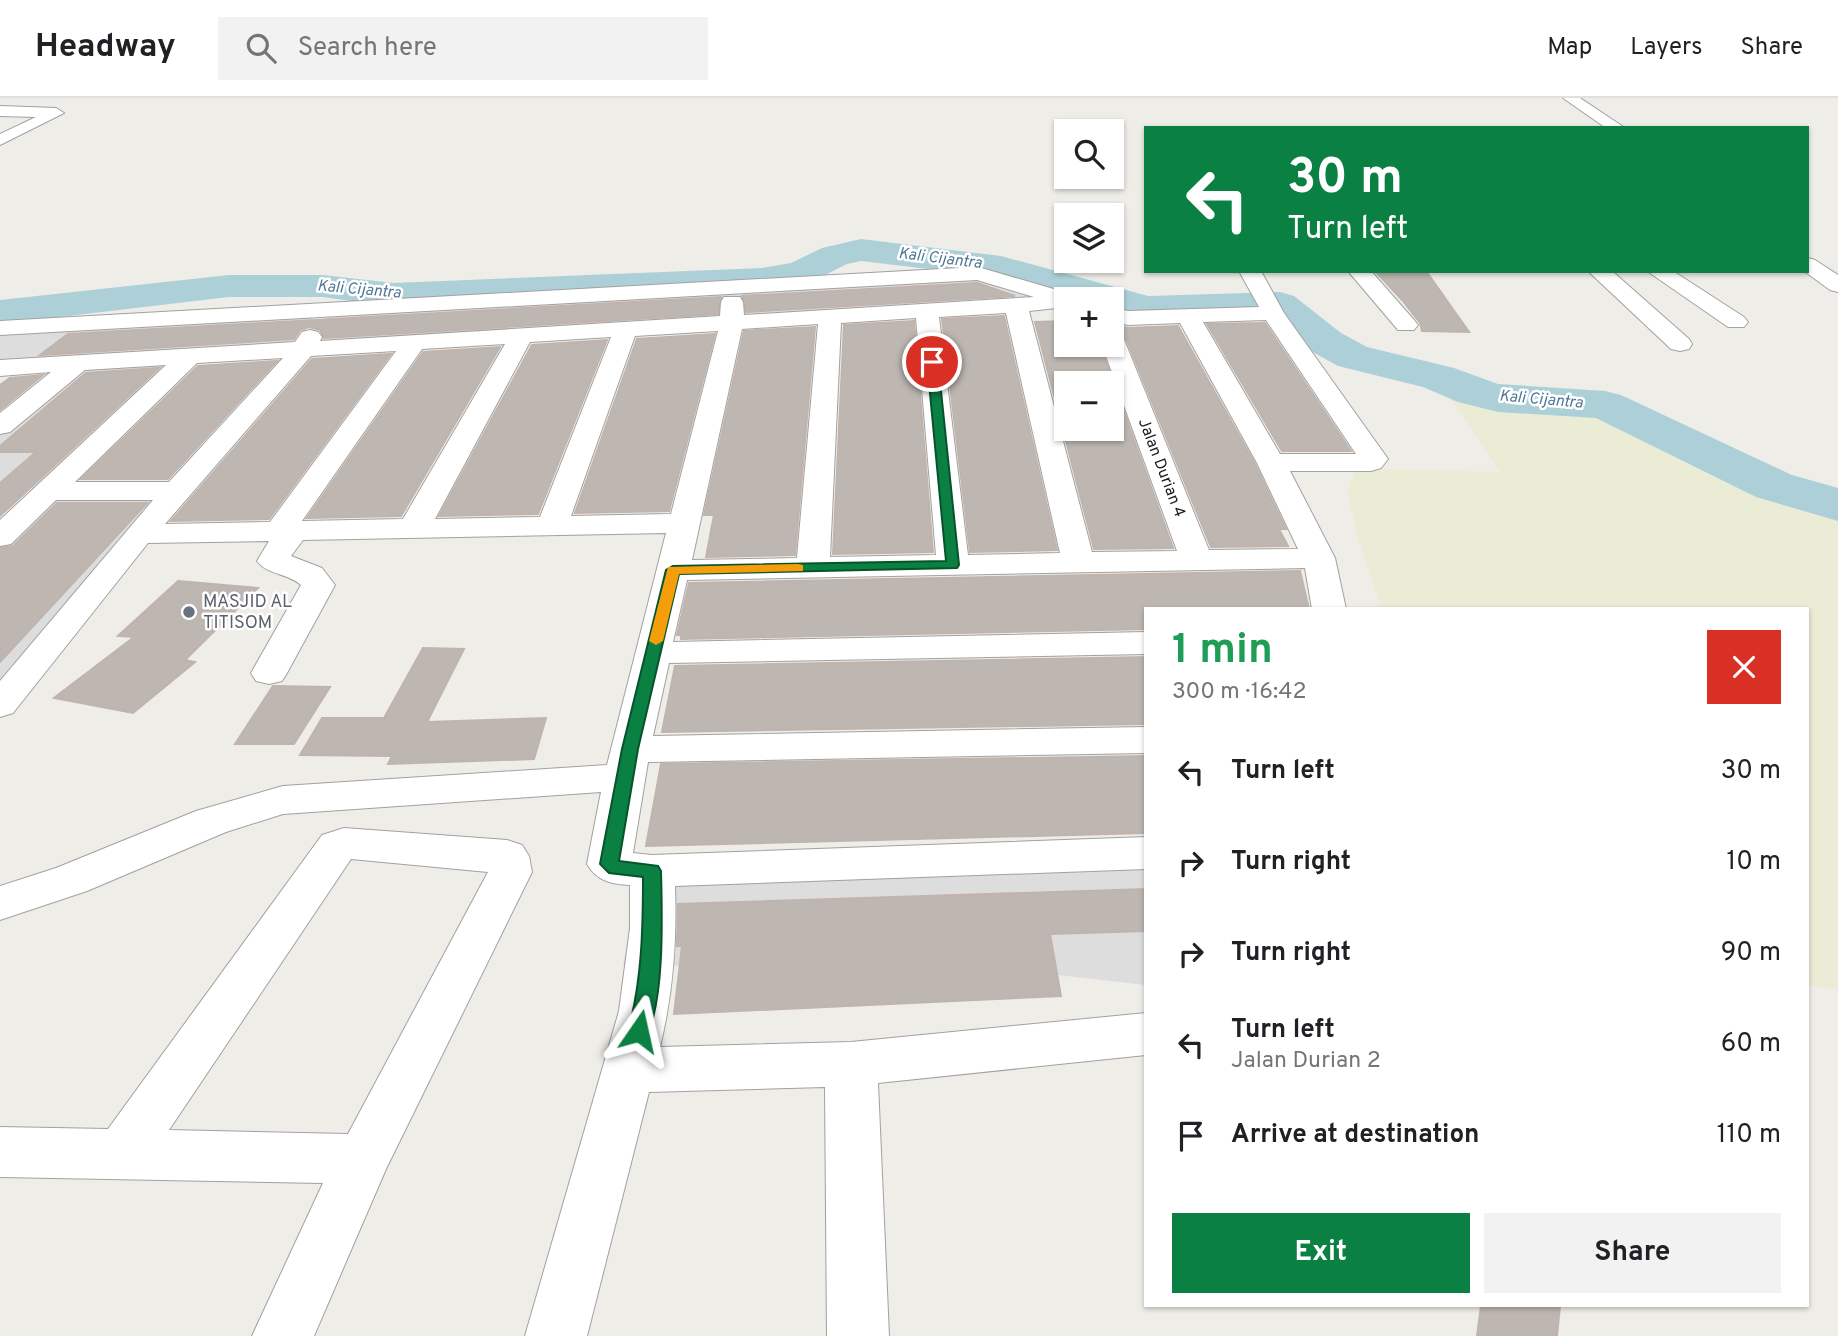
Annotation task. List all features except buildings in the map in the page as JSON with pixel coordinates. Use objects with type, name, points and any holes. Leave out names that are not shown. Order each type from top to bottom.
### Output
[{"type":"street","points":[[1570,98],[1615,126]]},
{"type":"street","points":[[0,111],[56,111],[0,140]]},
{"type":"street","points":[[1809,265],[1838,285]]},
{"type":"street","points":[[0,328],[978,273],[1054,297]]},
{"type":"street","points":[[1251,273],[1269,305],[1374,459],[1371,462],[1271,463]]},
{"type":"street","points":[[1361,273],[1406,325]]},
{"type":"street","points":[[1601,273],[1680,344]]},
{"type":"street","points":[[1661,273],[1736,322]]},
{"type":"street","points":[[0,368],[626,329],[732,313],[830,317],[1054,302]]},
{"type":"street","points":[[1124,317],[1188,316],[1269,305]]},
{"type":"street","points":[[1016,306],[1078,562]]},
{"type":"street","points":[[0,705],[139,534],[304,349],[325,308]]},
{"type":"street","points":[[927,311],[953,565]]},
{"type":"street","points":[[732,313],[653,653],[609,864],[616,868],[652,871],[1144,853]]},
{"type":"street","points":[[1188,316],[1271,463],[1319,558],[1329,607]]},
{"type":"street","points":[[813,567],[830,317]]},
{"type":"street","points":[[552,526],[626,329]]},
{"type":"street","points":[[414,528],[522,335]]},
{"type":"street","points":[[269,673],[318,585],[314,576],[307,572],[273,561],[275,554],[287,531],[415,342]]},
{"type":"street","points":[[0,537],[190,356]]},
{"type":"street","name":"Jalan Durian 4","points":[[1119,357],[1197,560]]},
{"type":"street","points":[[0,426],[79,363]]},
{"type":"street","points":[[48,491],[178,491]]},
{"type":"street","points":[[139,534],[684,523]]},
{"type":"street","points":[[673,570],[1319,558]]},
{"type":"street","points":[[653,653],[1144,643]]},
{"type":"street","points":[[0,903],[43,892],[198,826],[258,805],[283,800],[629,763],[1144,740]]},
{"type":"street","points":[[122,1154],[337,846],[344,843],[507,856],[510,872],[363,1159],[283,1336]]},
{"type":"street","points":[[556,1336],[644,1011],[653,928],[652,871]]},
{"type":"street","points":[[628,1070],[850,1064],[1144,1034]]},
{"type":"street","points":[[850,1064],[858,1336]]},
{"type":"street","points":[[0,1152],[363,1159]]},
{"type":"shaded area","points":[[974,275],[1054,301],[313,345],[330,310]]},
{"type":"shaded area","points":[[315,311],[297,347],[0,365],[0,330]]},
{"type":"shaded area","points":[[177,361],[43,488],[0,489],[0,435],[82,365]]},
{"type":"shaded area","points":[[54,496],[161,496],[0,686],[0,549]]},
{"type":"shaded area","points":[[1144,860],[1144,985],[1014,970],[623,965],[643,873]]},
{"type":"green space","points":[[1457,392],[1501,405],[1609,411],[1776,491],[1838,507],[1838,989],[1809,986],[1809,607],[1380,607],[1358,538],[1347,491],[1356,468],[1500,472],[1448,395]]},
{"type":"waterway","name":"Kali Cijantra","points":[[0,312],[229,286],[323,286],[393,295],[762,279],[800,273],[835,256],[861,250],[1001,267],[1148,308],[1280,304],[1326,342],[1353,357],[1438,377],[1474,392],[1498,398],[1605,405],[1774,486],[1838,505]]},
{"type":"slow traffic","points":[[656,641],[673,570],[798,568]]},
{"type":"place","name":"MASJID AL TITISOM","points":[[189,612]]},
{"type":"route","points":[[639,1031],[644,1011],[653,928],[652,871],[616,868],[609,864],[630,749],[673,570],[953,565],[932,362]]}]
